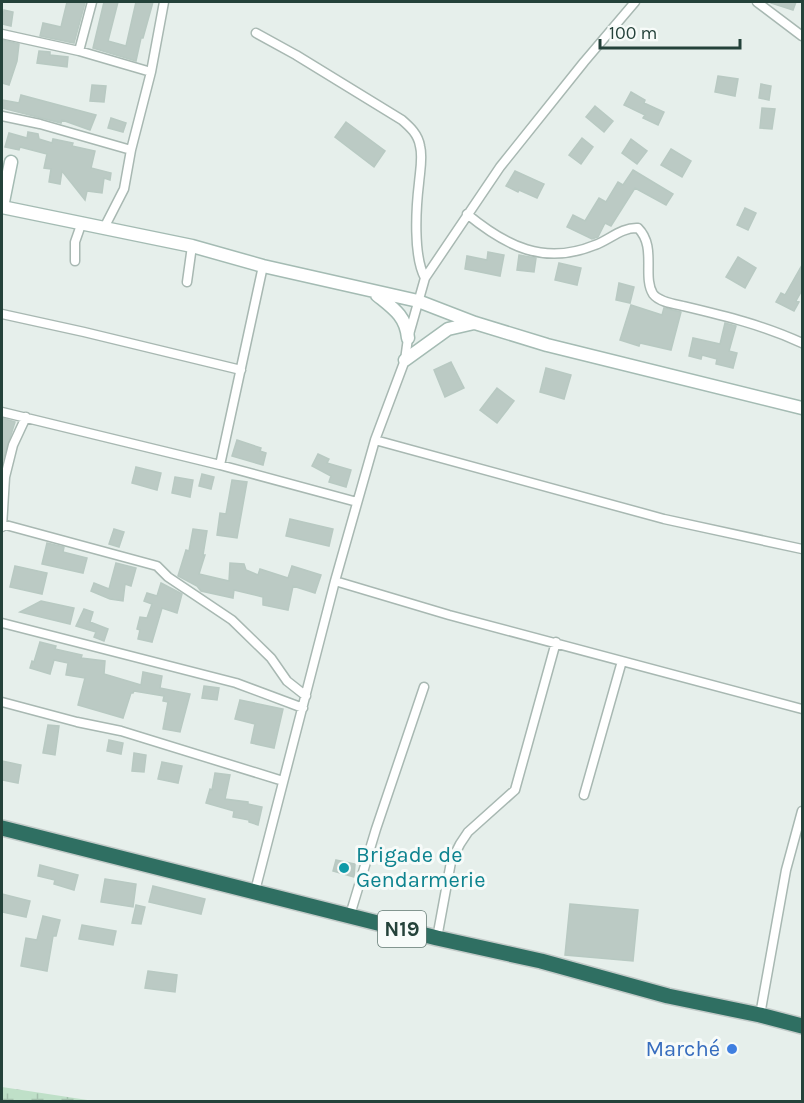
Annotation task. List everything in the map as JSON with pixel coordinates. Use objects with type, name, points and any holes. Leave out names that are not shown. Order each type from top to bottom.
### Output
[{"type":"highway","name":"N19","points":[[2,828],[437,938],[541,961],[668,996],[802,1026]]},
{"type":"street","points":[[80,51],[92,2]]},
{"type":"street","points":[[104,228],[124,189],[151,72],[164,2]]},
{"type":"street","points":[[255,891],[335,581],[348,542],[375,440],[405,360],[408,338],[425,278],[500,167],[635,2]]},
{"type":"street","points":[[757,2],[802,36]]},
{"type":"street","points":[[256,33],[402,120],[415,133],[420,145],[421,162],[417,252],[425,278]]},
{"type":"street","points":[[2,34],[80,51],[151,72]]},
{"type":"street","points":[[2,117],[40,124],[132,150]]},
{"type":"street","points":[[11,162],[2,207],[192,246],[263,266],[418,301],[475,323],[547,345],[802,408]]},
{"type":"street","points":[[467,214],[490,233],[536,253],[572,251],[594,246],[621,232],[638,228],[644,234],[649,256],[650,286],[657,297],[668,303],[712,314],[736,317],[775,330],[802,343]]},
{"type":"street","points":[[75,261],[75,242],[82,222]]},
{"type":"street","points":[[187,282],[192,246]]},
{"type":"street","points":[[220,465],[263,266]]},
{"type":"street","points":[[374,292],[405,321],[408,338]]},
{"type":"street","points":[[2,314],[241,370]]},
{"type":"street","points":[[405,360],[448,329],[475,323]]},
{"type":"street","points":[[2,411],[220,465],[357,502]]},
{"type":"street","points":[[26,417],[13,446],[5,477],[2,526],[157,566],[168,578],[232,620],[271,658],[287,681],[306,696]]},
{"type":"street","points":[[375,440],[664,519],[802,549]]},
{"type":"street","points":[[335,581],[449,615],[802,709]]},
{"type":"street","points":[[2,623],[236,683],[303,708]]},
{"type":"street","points":[[437,938],[451,862],[460,844],[468,832],[515,790],[556,642]]},
{"type":"street","points":[[584,795],[622,661]]},
{"type":"street","points":[[350,915],[376,829],[424,687]]},
{"type":"street","points":[[2,702],[121,731],[283,781]]},
{"type":"street","points":[[760,1015],[786,870],[802,811]]},
{"type":"green space","points":[[2,1087],[94,1101],[2,1101]]},
{"type":"building","points":[[67,2],[85,3],[74,43],[40,36],[43,23],[61,27]]},
{"type":"building","points":[[104,2],[118,2],[108,41],[126,46],[136,2],[153,2],[136,61],[93,48]]},
{"type":"building","points":[[771,2],[796,2],[793,10]]},
{"type":"building","points":[[4,10],[13,12],[11,26],[2,24]]},
{"type":"building","points":[[2,40],[19,44],[17,61],[9,85],[2,83]]},
{"type":"building","points":[[39,51],[68,57],[67,67],[37,63]]},
{"type":"building","points":[[718,76],[738,79],[735,96],[715,92]]},
{"type":"building","points":[[761,84],[771,86],[769,100],[759,98]]},
{"type":"building","points":[[92,85],[106,86],[104,102],[90,101]]},
{"type":"building","points":[[631,92],[645,100],[644,103],[664,112],[658,125],[643,118],[645,115],[624,105]]},
{"type":"building","points":[[21,95],[96,115],[90,130],[62,120],[61,123],[2,108],[2,100],[19,103]]},
{"type":"building","points":[[595,106],[613,121],[604,132],[586,117]]},
{"type":"building","points":[[762,108],[775,109],[772,129],[760,128]]},
{"type":"building","points":[[111,118],[126,123],[123,132],[108,128]]},
{"type":"building","points":[[346,122],[385,151],[374,167],[335,137]]},
{"type":"building","points":[[28,132],[38,134],[39,139],[52,143],[53,139],[95,151],[91,168],[111,173],[110,180],[104,178],[102,193],[87,191],[85,200],[62,171],[60,184],[49,182],[51,169],[44,168],[47,154],[20,147],[19,150],[5,147],[9,133],[27,138]]},
{"type":"building","points":[[582,138],[593,147],[581,164],[569,155]]},
{"type":"building","points":[[631,139],[647,151],[637,164],[622,153]]},
{"type":"building","points":[[671,149],[691,161],[682,177],[661,165]]},
{"type":"building","points":[[633,170],[673,194],[666,205],[635,188],[611,226],[605,223],[598,237],[592,239],[567,227],[573,215],[585,221],[599,198],[606,202],[618,182],[623,185]]},
{"type":"building","points":[[515,171],[544,184],[537,198],[506,186]]},
{"type":"building","points":[[745,208],[756,213],[748,230],[737,225]]},
{"type":"building","points":[[488,252],[504,255],[500,276],[465,269],[467,256],[487,260]]},
{"type":"building","points":[[519,255],[536,258],[534,272],[517,270]]},
{"type":"building","points":[[738,257],[756,268],[745,288],[726,277]]},
{"type":"building","points":[[559,263],[581,268],[577,285],[555,280]]},
{"type":"building","points":[[802,265],[802,290],[794,311],[776,302],[781,293],[785,295]]},
{"type":"building","points":[[619,283],[634,287],[630,303],[616,300]]},
{"type":"building","points":[[631,305],[662,315],[664,308],[681,312],[671,350],[640,343],[639,346],[620,340]]},
{"type":"building","points":[[725,323],[736,326],[729,351],[737,353],[733,368],[716,364],[717,359],[702,355],[701,359],[689,356],[693,338],[720,344]]},
{"type":"building","points":[[451,362],[464,388],[445,397],[434,370]]},
{"type":"building","points":[[546,368],[571,375],[564,399],[540,392]]},
{"type":"building","points":[[497,388],[514,401],[497,423],[480,410]]},
{"type":"building","points":[[2,418],[15,422],[2,463]]},
{"type":"building","points":[[237,440],[261,448],[260,451],[266,453],[263,465],[232,456]]},
{"type":"building","points":[[318,454],[329,459],[327,463],[351,470],[346,487],[329,482],[331,476],[312,466]]},
{"type":"building","points":[[136,467],[161,473],[157,490],[132,483]]},
{"type":"building","points":[[202,474],[214,477],[211,489],[199,486]]},
{"type":"building","points":[[175,477],[193,480],[190,497],[172,493]]},
{"type":"building","points":[[232,480],[247,482],[237,538],[217,535],[220,513],[226,514]]},
{"type":"building","points":[[290,519],[333,529],[329,546],[286,536]]},
{"type":"building","points":[[114,529],[124,532],[119,547],[109,544]]},
{"type":"building","points":[[193,529],[207,531],[203,555],[205,555],[199,574],[229,581],[230,563],[244,564],[246,570],[258,575],[260,569],[288,578],[292,566],[321,575],[315,593],[293,586],[288,610],[263,605],[263,597],[234,590],[233,598],[201,591],[197,586],[178,576],[186,550],[189,551]]},
{"type":"building","points":[[47,543],[64,547],[63,552],[87,558],[83,573],[42,564]]},
{"type":"building","points":[[116,563],[136,568],[131,586],[125,584],[123,601],[110,599],[91,591],[94,583],[109,589]]},
{"type":"building","points":[[15,566],[47,573],[42,594],[10,587]]},
{"type":"building","points":[[161,583],[182,594],[177,613],[162,608],[152,642],[138,639],[140,630],[137,629],[140,617],[147,618],[152,604],[144,601],[147,593],[157,596]]},
{"type":"building","points":[[41,601],[74,608],[70,624],[20,612]]},
{"type":"building","points":[[84,609],[93,612],[90,622],[108,629],[104,641],[94,637],[96,632],[76,626]]},
{"type":"building","points":[[40,642],[56,646],[55,649],[82,655],[81,658],[105,661],[104,674],[141,685],[143,672],[162,676],[160,688],[190,694],[180,732],[163,729],[168,702],[163,701],[164,696],[134,691],[131,693],[123,718],[78,705],[85,678],[66,675],[68,663],[54,660],[50,674],[30,668]]},
{"type":"building","points":[[204,686],[219,688],[217,700],[202,698]]},
{"type":"building","points":[[240,700],[283,709],[274,748],[251,743],[255,724],[235,719]]},
{"type":"building","points":[[48,725],[59,726],[55,755],[43,753]]},
{"type":"building","points":[[109,740],[123,743],[121,754],[107,751]]},
{"type":"building","points":[[134,753],[146,755],[144,772],[132,771]]},
{"type":"building","points":[[2,761],[21,765],[18,783],[2,780]]},
{"type":"building","points":[[162,762],[182,766],[178,783],[158,779]]},
{"type":"building","points":[[215,773],[230,775],[225,799],[248,802],[248,804],[262,807],[258,825],[249,820],[233,817],[234,811],[206,803],[210,789],[212,790]]},
{"type":"building","name":"Brigade de Gendarmerie","points":[[336,860],[355,864],[354,877],[333,871]]},
{"type":"building","points":[[40,865],[78,875],[74,890],[54,884],[55,880],[38,876]]},
{"type":"building","points":[[105,879],[136,884],[133,907],[101,902]]},
{"type":"building","points":[[153,886],[205,899],[201,914],[149,902]]},
{"type":"building","points":[[2,894],[30,901],[26,917],[2,912]]},
{"type":"building","points":[[570,904],[638,910],[633,961],[565,955]]},
{"type":"building","points":[[136,905],[145,907],[141,924],[132,923]]},
{"type":"building","points":[[43,916],[60,920],[56,936],[53,936],[47,971],[21,966],[26,938],[37,940]]},
{"type":"building","points":[[82,925],[116,931],[113,945],[79,939]]},
{"type":"building","points":[[148,971],[177,975],[175,992],[145,988]]},
{"type":"place","name":"Brigade de Gendarmerie","points":[[344,868]]},
{"type":"place","name":"Marché","points":[[732,1049]]}]
